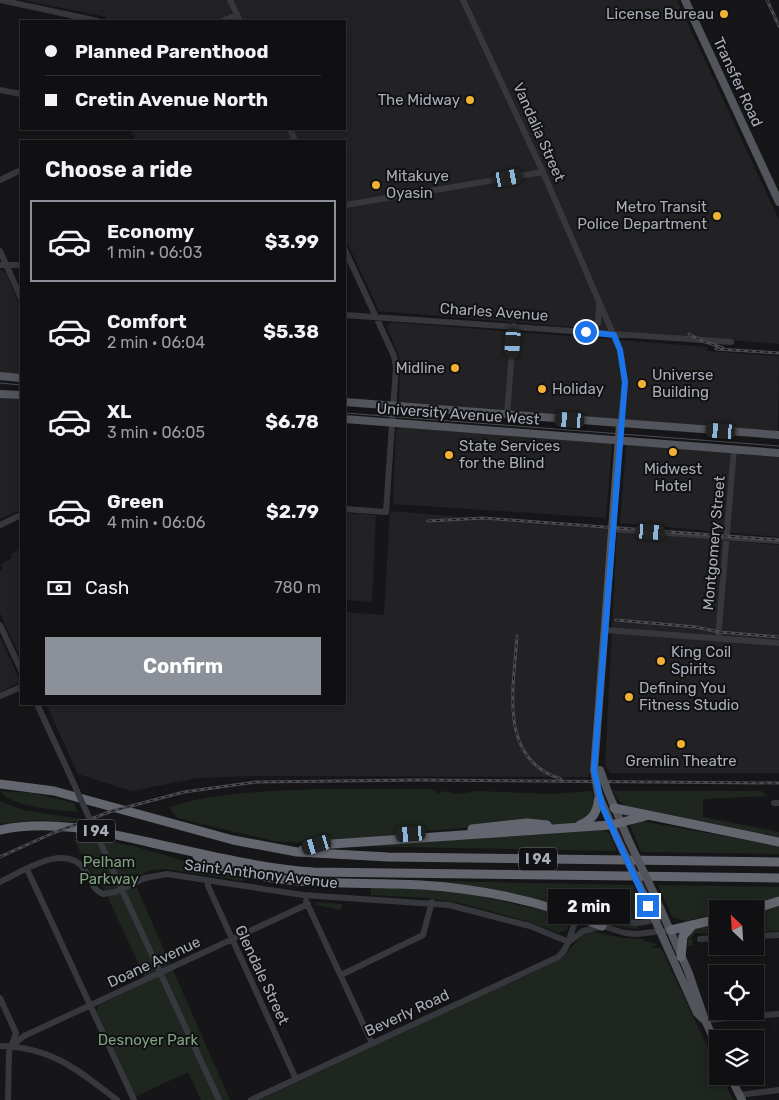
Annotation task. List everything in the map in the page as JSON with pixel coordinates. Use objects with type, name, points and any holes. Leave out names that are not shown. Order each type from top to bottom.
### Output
[{"type":"highway","name":"I 94","points":[[0,784],[54,791],[232,840],[297,852],[388,857],[779,862]]},
{"type":"highway","points":[[559,828],[589,821],[597,811],[599,795]]},
{"type":"highway","points":[[614,808],[779,842]]},
{"type":"highway","points":[[297,852],[317,845],[610,825],[646,816]]},
{"type":"highway","name":"I 94","points":[[0,830],[42,826],[72,827],[269,868],[313,872],[779,878]]},
{"type":"highway","points":[[191,852],[205,861],[280,880],[445,887],[534,902],[579,916],[602,926]]},
{"type":"highway","points":[[764,906],[779,901]]},
{"type":"highway","points":[[671,930],[709,921]]},
{"type":"highway","points":[[682,957],[683,936],[693,925]]},
{"type":"main road","name":"Transfer Road","points":[[685,0],[779,202]]},
{"type":"main road","points":[[0,376],[20,378]]},
{"type":"main road","points":[[0,394],[20,395]]},
{"type":"main road","name":"University Avenue West","points":[[346,402],[393,410],[507,415],[779,436]]},
{"type":"main road","name":"University Avenue West","points":[[346,420],[779,453]]},
{"type":"main road","name":"Vandalia Street","points":[[620,424],[597,747],[599,795],[610,825],[654,920],[698,1013],[705,1020]]},
{"type":"main road","name":"Vandalia Street","points":[[597,770],[665,916],[705,1020]]},
{"type":"main road","points":[[705,1020],[710,1030]]},
{"type":"main road","points":[[734,1085],[740,1097]]},
{"type":"street","points":[[0,0],[94,20]]},
{"type":"street","points":[[230,0],[238,18]]},
{"type":"street","name":"Vandalia Street","points":[[463,0],[543,172],[620,350],[625,382],[620,424]]},
{"type":"street","points":[[0,90],[20,94]]},
{"type":"street","points":[[0,180],[20,170]]},
{"type":"street","points":[[346,205],[543,172]]},
{"type":"street","points":[[0,251],[3,265],[20,295]]},
{"type":"street","points":[[346,252],[396,361],[386,512],[346,509]]},
{"type":"street","points":[[3,265],[20,264]]},
{"type":"street","points":[[586,332],[598,323],[599,303]]},
{"type":"street","name":"Charles Avenue","points":[[346,316],[731,342]]},
{"type":"street","points":[[507,415],[514,326]]},
{"type":"street","name":"Montgomery Street","points":[[718,639],[734,449]]},
{"type":"street","points":[[0,525],[20,515]]},
{"type":"street","points":[[612,528],[779,542]]},
{"type":"street","points":[[0,625],[20,668]]},
{"type":"street","points":[[605,630],[779,643]]},
{"type":"street","points":[[0,696],[20,687]]},
{"type":"street","points":[[37,705],[219,1100]]},
{"type":"street","name":"Saint Anthony Avenue","points":[[0,882],[56,858],[70,858],[84,868],[99,892],[106,894],[145,878],[160,875],[303,895],[432,902],[467,908],[513,921],[569,942]]},
{"type":"street","points":[[26,870],[134,1100]]},
{"type":"street","name":"Glendale Street","points":[[208,881],[208,886],[296,1079]]},
{"type":"street","points":[[303,895],[372,1044]]},
{"type":"street","points":[[341,975],[423,935],[432,902]]},
{"type":"street","name":"Doane Avenue","points":[[12,1046],[24,1036],[308,904]]},
{"type":"street","points":[[569,942],[569,933],[579,916],[584,910],[597,906],[633,923],[654,920],[665,916]]},
{"type":"street","points":[[569,942],[583,931],[602,926],[624,933],[671,930]]},
{"type":"street","points":[[764,936],[779,935]]},
{"type":"street","points":[[700,939],[709,938]]},
{"type":"street","name":"Beverly Road","points":[[251,1100],[558,956],[564,952],[569,942]]},
{"type":"street","points":[[0,998],[16,1033],[9,1052],[8,1100]]},
{"type":"street","points":[[705,1020],[779,1014]]},
{"type":"street","points":[[0,1046],[40,1051],[61,1059],[74,1066],[117,1100]]},
{"type":"street","points":[[740,1097],[779,1090]]},
{"type":"shaded area","points":[[23,0],[677,0],[779,220],[779,344],[379,311],[346,240],[346,140],[136,140],[130,130],[346,130],[346,20],[105,20],[106,17]]},
{"type":"shaded area","points":[[0,269],[6,273],[20,307],[20,375],[0,374]]},
{"type":"shaded area","points":[[390,322],[707,347],[707,351],[779,356],[778,431],[399,403],[400,359],[387,327]]},
{"type":"shaded area","points":[[0,396],[20,398],[20,510],[0,519]]},
{"type":"shaded area","points":[[399,426],[609,442],[612,446],[606,518],[393,504],[396,430]]},
{"type":"shaded area","points":[[628,444],[779,456],[779,537],[620,523],[626,446]]},
{"type":"shaded area","points":[[390,511],[608,529],[589,777],[257,776],[198,778],[131,791],[78,774],[46,705],[346,705],[346,612],[384,615]]},
{"type":"shaded area","points":[[346,513],[376,515],[372,602],[346,600]]},
{"type":"shaded area","points":[[617,531],[779,545],[779,773],[610,773],[605,765]]},
{"type":"shaded area","points":[[20,550],[20,657],[0,613],[0,571],[3,570],[1,564],[12,558],[11,554]]},
{"type":"shaded area","points":[[0,637],[20,682],[0,692]]},
{"type":"green space","points":[[318,789],[428,789],[435,790],[438,795],[443,791],[457,794],[477,791],[550,794],[592,791],[594,801],[592,807],[594,811],[579,823],[558,825],[534,822],[425,831],[350,842],[317,844],[274,841],[177,818],[169,807],[224,795]]},
{"type":"green space","points":[[0,791],[32,793],[74,803],[78,812],[24,804],[13,801]]},
{"type":"green space","points":[[613,791],[760,791],[768,796],[703,799],[703,817],[779,832],[779,837],[626,806],[617,799]]},
{"type":"green space","points":[[0,801],[23,810],[80,819],[74,822],[36,820],[0,824]]},
{"type":"green space","points":[[641,821],[779,846],[779,854],[641,852],[630,825]]},
{"type":"green space","points":[[602,829],[609,833],[617,851],[348,846]]},
{"type":"green space","points":[[87,838],[133,846],[242,878],[243,881],[166,869],[151,870],[133,879],[230,1100],[201,1100],[188,1072],[135,1097],[96,1011],[99,1005],[147,982],[103,887],[97,883],[74,840]]},
{"type":"green space","points":[[432,881],[633,885],[644,912],[640,919],[631,920],[600,904],[577,914],[432,884]]},
{"type":"green space","points":[[658,885],[779,887],[779,899],[764,903],[764,900],[709,900],[709,916],[685,921],[672,917]]},
{"type":"green space","points":[[371,887],[463,892],[567,916],[571,919],[567,930],[558,933],[530,922],[460,903],[427,898],[371,895]]},
{"type":"green space","points":[[315,902],[342,904],[341,910],[316,905]]},
{"type":"green space","points":[[779,904],[779,931],[764,932],[764,909]]},
{"type":"green space","points":[[595,908],[638,927],[637,929],[609,925],[583,916],[589,910]]},
{"type":"green space","points":[[709,926],[709,934],[695,933],[692,937],[693,946],[688,946],[690,935],[697,929]]},
{"type":"green space","points":[[590,931],[623,938],[644,939],[644,941],[658,944],[651,948],[661,948],[709,1050],[709,1085],[726,1085],[733,1100],[259,1100],[563,957],[582,935]]},
{"type":"tram line","points":[[0,383],[20,385]]},
{"type":"tram line","points":[[346,413],[779,446]]},
{"type":"railway","points":[[767,0],[779,26]]},
{"type":"railway","points":[[689,334],[723,348]]},
{"type":"railway","points":[[716,349],[779,353]]},
{"type":"railway","points":[[428,521],[484,518],[779,540]]},
{"type":"railway","points":[[616,620],[779,637]]},
{"type":"railway","points":[[517,636],[513,698],[514,719],[518,738],[527,755],[541,769],[561,779]]},
{"type":"railway","points":[[0,857],[53,833],[112,811],[184,792],[256,782],[417,780],[779,783]]},
{"type":"place","name":"License Bureau","points":[[724,14]]},
{"type":"place","name":"The Midway","points":[[470,100]]},
{"type":"place","name":"Mitakuye Oyasin","points":[[376,185]]},
{"type":"place","name":"Metro Transit Police Department","points":[[717,216]]},
{"type":"place","name":"Midline","points":[[455,368]]},
{"type":"place","name":"Universe Building","points":[[642,384]]},
{"type":"place","name":"Holiday","points":[[542,389]]},
{"type":"place","name":"Midwest Hotel","points":[[673,452]]},
{"type":"place","name":"State Services for the Blind","points":[[449,455]]},
{"type":"place","name":"King Coil Spirits","points":[[661,661]]},
{"type":"place","name":"Defining You Fitness Studio","points":[[629,697]]},
{"type":"place","name":"Gremlin Theatre","points":[[681,744]]},
{"type":"route","points":[[586,332],[614,335],[620,350],[625,382],[613,507],[594,770],[602,806],[648,906]]},
{"type":"park label","name":"Pelham Parkway","points":[[109,870]]},
{"type":"park label","name":"Desnoyer Park","points":[[148,1040]]}]
